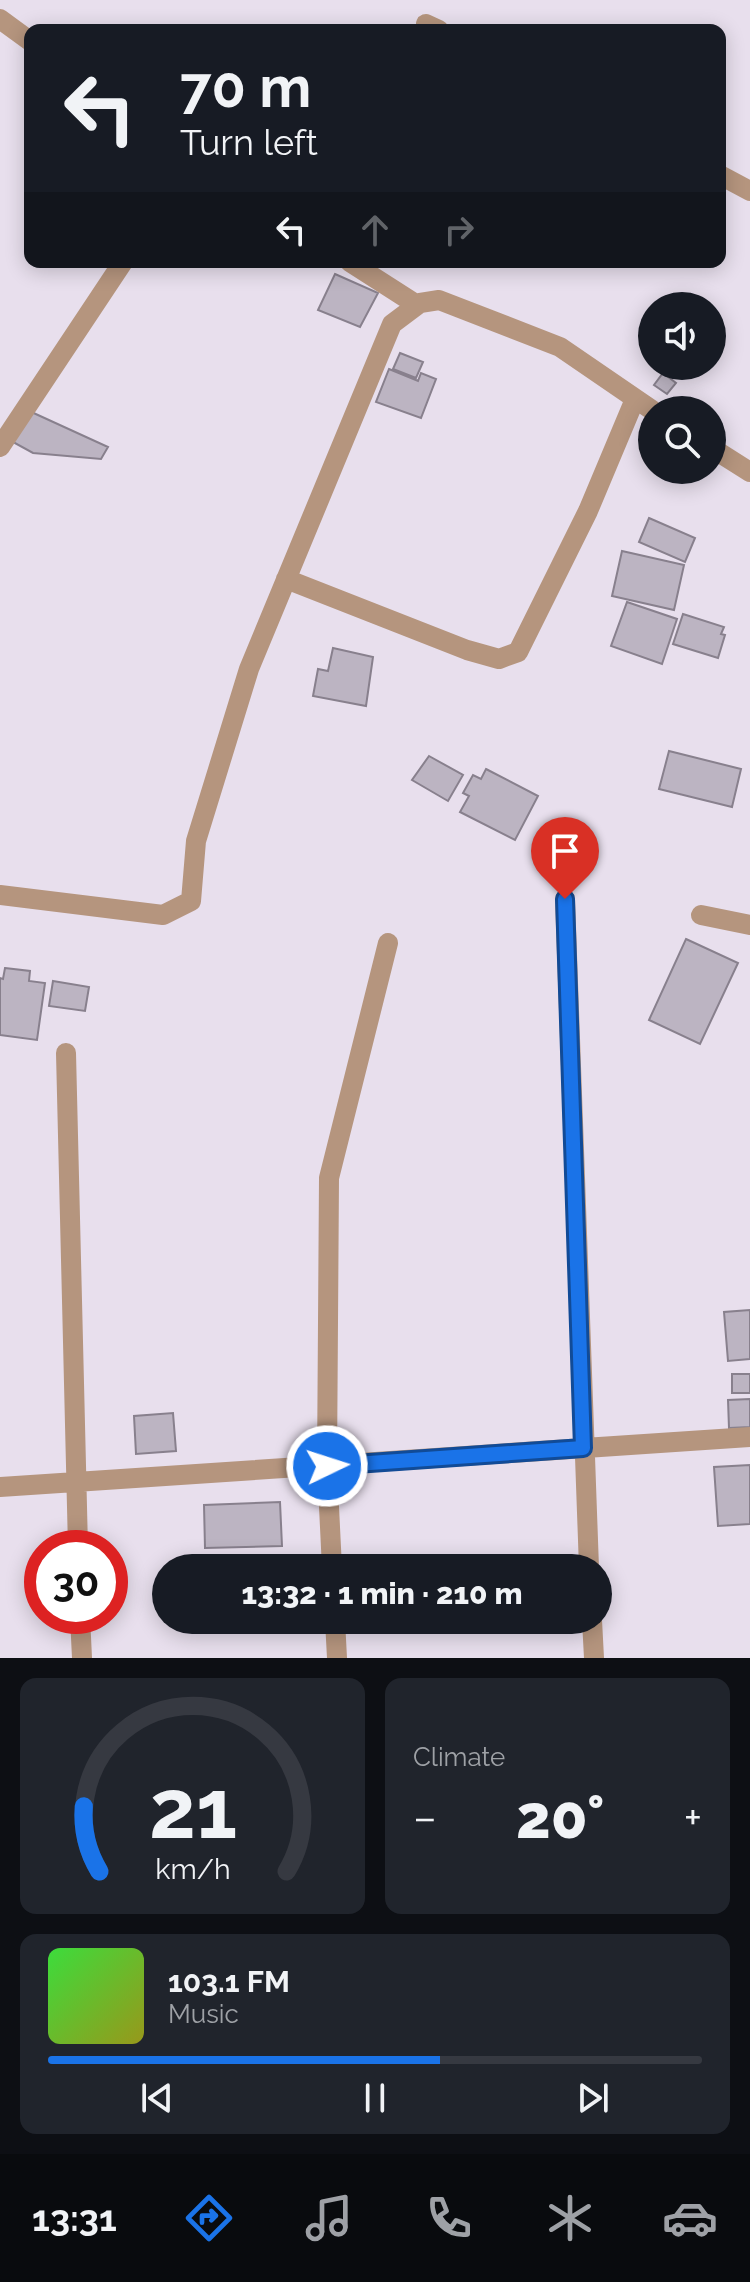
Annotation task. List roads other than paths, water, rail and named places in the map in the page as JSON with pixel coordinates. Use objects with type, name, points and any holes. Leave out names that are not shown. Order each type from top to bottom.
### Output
[{"type":"street","points":[[0,19],[24,37]]},
{"type":"street","points":[[726,178],[750,191]]},
{"type":"street","points":[[0,447],[119,268]]},
{"type":"street","points":[[359,268],[417,305]]},
{"type":"street","points":[[0,895],[163,915],[191,901],[196,841],[249,669],[392,324],[417,305],[439,300],[560,347],[638,400]]},
{"type":"street","points":[[286,579],[467,650],[499,659],[518,652],[638,415]]},
{"type":"street","points":[[726,457],[750,472]]},
{"type":"street","points":[[565,899],[588,1554]]},
{"type":"street","points":[[701,915],[750,925]]},
{"type":"street","points":[[331,1554],[327,1466],[329,1178],[388,943]]},
{"type":"street","points":[[66,1053],[77,1530]]},
{"type":"street","points":[[0,1487],[750,1437]]},
{"type":"street","points":[[81,1634],[82,1658]]},
{"type":"street","points":[[336,1634],[337,1658]]},
{"type":"street","points":[[593,1634],[594,1658]]}]
